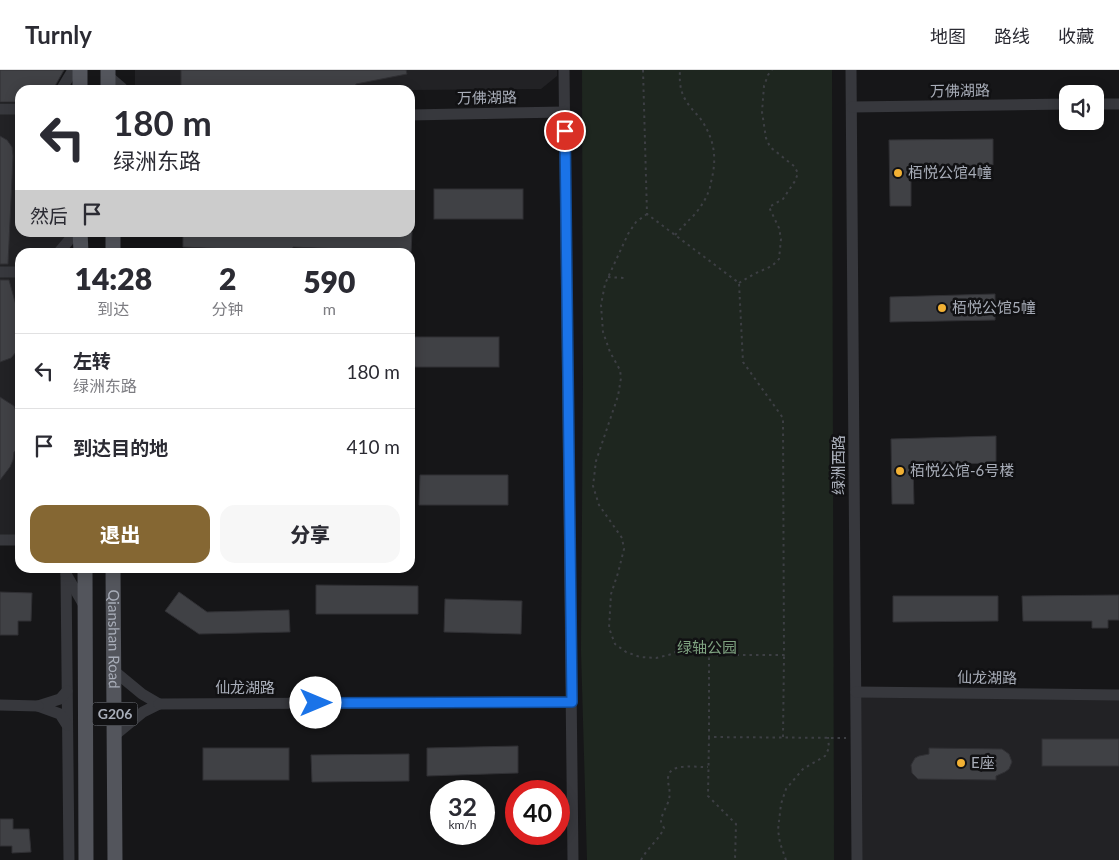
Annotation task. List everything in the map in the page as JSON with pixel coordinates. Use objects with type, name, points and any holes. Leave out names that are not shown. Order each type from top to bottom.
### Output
[{"type":"main road","points":[[80,70],[80,85]]},
{"type":"main road","name":"Qianshan Road","points":[[85,573],[86,860]]},
{"type":"main road","name":"Qianshan Road","points":[[113,573],[115,860]]},
{"type":"street","points":[[64,85],[73,70]]},
{"type":"street","points":[[564,70],[573,860]]},
{"type":"street","name":"绿洲西路","points":[[851,70],[857,860]]},
{"type":"street","name":"万佛湖路","points":[[852,107],[1059,104]]},
{"type":"street","points":[[1104,104],[1119,104]]},
{"type":"street","points":[[0,109],[15,109]]},
{"type":"street","name":"万佛湖路","points":[[415,115],[564,112]]},
{"type":"street","points":[[62,248],[72,237]]},
{"type":"street","points":[[0,272],[15,272]]},
{"type":"street","points":[[0,540],[15,540]]},
{"type":"street","points":[[66,573],[69,860]]},
{"type":"street","points":[[68,573],[85,607]]},
{"type":"street","points":[[113,670],[142,694],[159,704]]},
{"type":"street","points":[[38,706],[60,699],[67,691]]},
{"type":"street","name":"仙龙湖路","points":[[856,692],[1119,695]]},
{"type":"street","name":"仙龙湖路","points":[[159,704],[572,702]]},
{"type":"street","points":[[115,736],[143,712],[159,704]]},
{"type":"street","points":[[0,705],[38,706],[60,714],[67,725]]},
{"type":"path","points":[[642,70],[647,214]]},
{"type":"path","points":[[675,235],[688,222],[708,193],[716,158],[708,132],[684,98],[679,83],[680,70]]},
{"type":"path","points":[[739,283],[772,266],[779,259],[781,239],[779,228],[769,208],[783,200],[798,173],[794,166],[770,147],[766,138],[762,112],[764,86],[772,70]]},
{"type":"path","points":[[647,214],[739,283]]},
{"type":"path","points":[[647,214],[636,222],[628,234],[605,284],[601,305],[603,332],[622,378],[618,396],[596,461],[593,486],[599,505],[622,538],[624,549],[611,594],[609,628],[615,644],[626,652],[640,657],[656,658],[672,654],[684,647],[698,648],[709,655],[784,655]]},
{"type":"path","points":[[608,278],[625,278]]},
{"type":"path","points":[[739,283],[743,362],[783,418],[783,737]]},
{"type":"path","points":[[709,655],[708,796],[736,824],[735,860]]},
{"type":"path","points":[[709,736],[856,738]]},
{"type":"path","points":[[786,860],[778,830],[781,804],[786,789],[803,769],[825,756],[829,748],[828,737]]},
{"type":"path","points":[[641,860],[652,842],[660,836],[664,828],[661,820],[670,797],[669,775],[681,767],[708,767]]},
{"type":"shaded area","points":[[135,70],[557,70],[557,76],[541,89],[415,90],[415,85],[135,85]]},
{"type":"shaded area","points":[[0,109],[15,109],[15,237],[72,237],[63,248],[15,248],[15,540],[0,540]]},
{"type":"shaded area","points":[[856,692],[1119,695],[1119,860],[857,860]]},
{"type":"green space","name":"绿轴公园","points":[[582,70],[832,70],[834,860],[587,860],[581,650],[583,382]]},
{"type":"building","points":[[0,70],[64,70],[56,85],[15,85],[15,102],[0,102]]},
{"type":"building","points":[[181,70],[406,70],[407,74],[356,85],[181,85]]},
{"type":"building","points":[[0,136],[7,140],[12,147],[13,156],[8,264],[0,264]]},
{"type":"building","name":"栢悦公馆4幢","points":[[993,139],[993,165],[911,166],[911,206],[890,206],[889,140]]},
{"type":"building","points":[[434,189],[523,189],[523,219],[434,219]]},
{"type":"building","points":[[183,237],[412,237],[411,248],[183,247]]},
{"type":"building","points":[[0,280],[9,280],[15,302],[15,353],[11,358],[0,362]]},
{"type":"building","name":"栢悦公馆5幢","points":[[995,294],[995,320],[890,322],[890,297]]},
{"type":"building","points":[[415,337],[499,337],[499,367],[415,367]]},
{"type":"building","points":[[0,397],[15,408],[15,451],[10,467],[0,480]]},
{"type":"building","name":"栢悦公馆-6号楼","points":[[996,436],[996,463],[913,465],[914,504],[892,504],[891,439]]},
{"type":"building","points":[[420,475],[508,475],[508,505],[419,505]]},
{"type":"building","points":[[316,585],[418,586],[418,614],[316,614]]},
{"type":"building","points":[[0,592],[32,593],[31,621],[18,621],[18,635],[0,635]]},
{"type":"building","points":[[179,592],[207,612],[289,610],[290,632],[199,634],[165,611]]},
{"type":"building","points":[[1119,595],[1119,620],[1108,620],[1108,628],[1092,628],[1092,621],[1023,621],[1022,596]]},
{"type":"building","points":[[893,596],[998,596],[998,621],[893,622]]},
{"type":"building","points":[[445,599],[522,601],[521,634],[444,632]]},
{"type":"building","points":[[1042,739],[1119,739],[1119,766],[1042,766]]},
{"type":"building","points":[[518,746],[518,773],[427,776],[427,748]]},
{"type":"building","points":[[203,748],[289,748],[289,780],[203,780]]},
{"type":"building","name":"E座","points":[[929,748],[1002,749],[1009,754],[1012,762],[1009,769],[996,776],[996,780],[918,779],[912,773],[911,765],[915,758],[929,754]]},
{"type":"building","points":[[409,754],[409,781],[312,782],[311,755]]},
{"type":"building","points":[[0,819],[13,819],[13,829],[29,829],[31,852],[12,853],[12,846],[0,846]]},
{"type":"place","name":"栢悦公馆4幢","points":[[898,173]]},
{"type":"place","name":"栢悦公馆5幢","points":[[942,308]]},
{"type":"place","name":"栢悦公馆-6号楼","points":[[900,471]]},
{"type":"place","name":"E座","points":[[961,763]]},
{"type":"route","points":[[316,703],[572,702],[565,131]]}]
